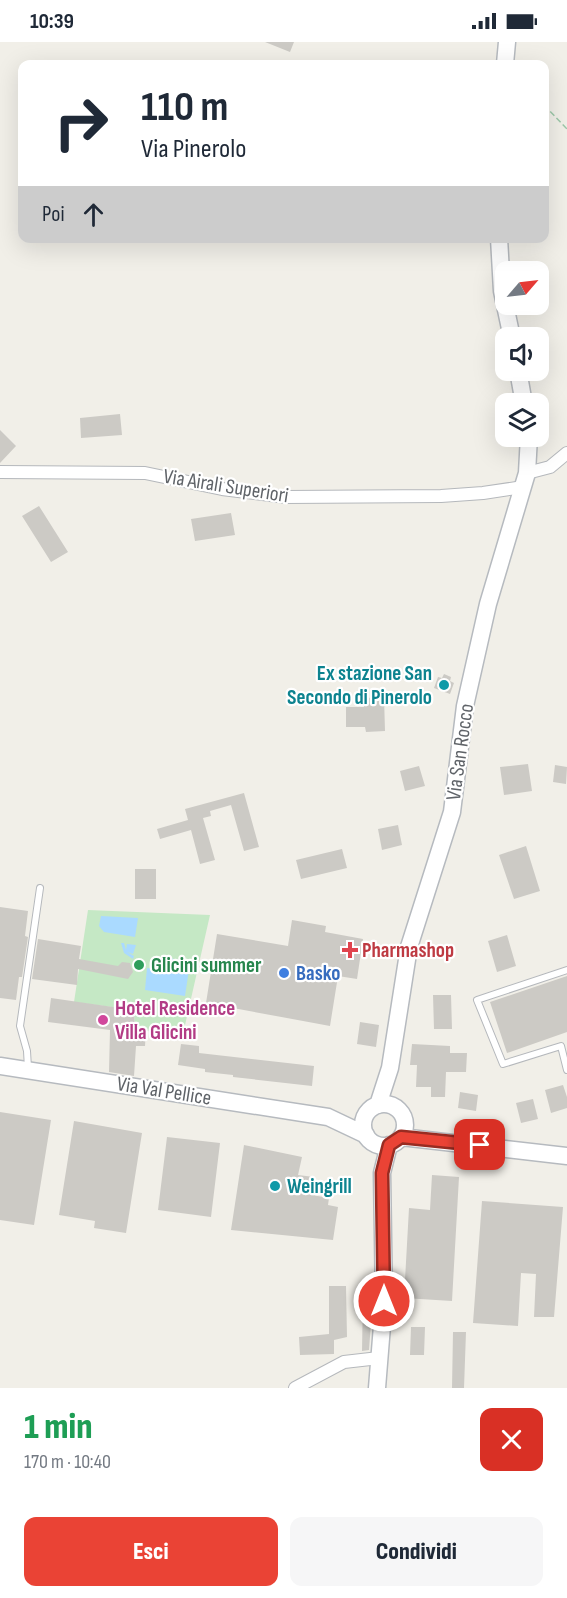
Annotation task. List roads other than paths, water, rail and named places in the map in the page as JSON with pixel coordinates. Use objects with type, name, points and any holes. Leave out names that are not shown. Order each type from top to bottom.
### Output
[{"type":"street","points":[[506,60],[507,42]]},
{"type":"street","points":[[499,243],[502,291],[510,327]]},
{"type":"street","name":"Via San Rocco","points":[[369,1138],[363,1124],[374,1108],[390,1068],[409,947],[452,812],[465,706],[488,604],[525,480],[528,447]]},
{"type":"street","name":"Via Airali Superiori","points":[[0,472],[145,473],[222,489],[286,497],[441,496],[483,493],[525,480],[550,467],[567,453]]},
{"type":"street","name":"Via Val Pellice","points":[[0,1066],[328,1117]]},
{"type":"street","name":"Via San Rocco","points":[[390,1068],[398,1128]]},
{"type":"street","points":[[328,1117],[388,1104],[398,1128],[382,1173]]},
{"type":"street","points":[[328,1117],[378,1145],[398,1128]]},
{"type":"street","points":[[398,1128],[436,1140],[567,1156]]},
{"type":"street","points":[[369,1138],[382,1173],[384,1301],[377,1388]]},
{"type":"street","points":[[295,1388],[344,1362],[379,1358]]},
{"type":"lane","points":[[28,1071],[27,1051],[20,1026],[40,888]]},
{"type":"lane","points":[[567,970],[477,1000],[503,1064],[561,1046],[567,1070]]},
{"type":"water","points":[[101,916],[138,918],[135,937],[104,932],[99,926]]},
{"type":"water","points":[[121,943],[124,943],[126,950],[127,944],[136,945],[133,954],[127,952],[134,956],[133,959],[124,953]]},
{"type":"water","points":[[170,958],[190,963],[185,996],[145,990],[147,968],[167,971]]},
{"type":"place","name":"Ex stazione San Secondo di Pinerolo","points":[[444,685]]},
{"type":"place","name":"Pharmashop","points":[[350,950]]},
{"type":"place","name":"Glicini summer","points":[[139,965]]},
{"type":"place","name":"Basko","points":[[284,973]]},
{"type":"place","name":"Hotel Residence Villa Glicini","points":[[103,1020]]},
{"type":"place","name":"Weingrill","points":[[275,1186]]}]
